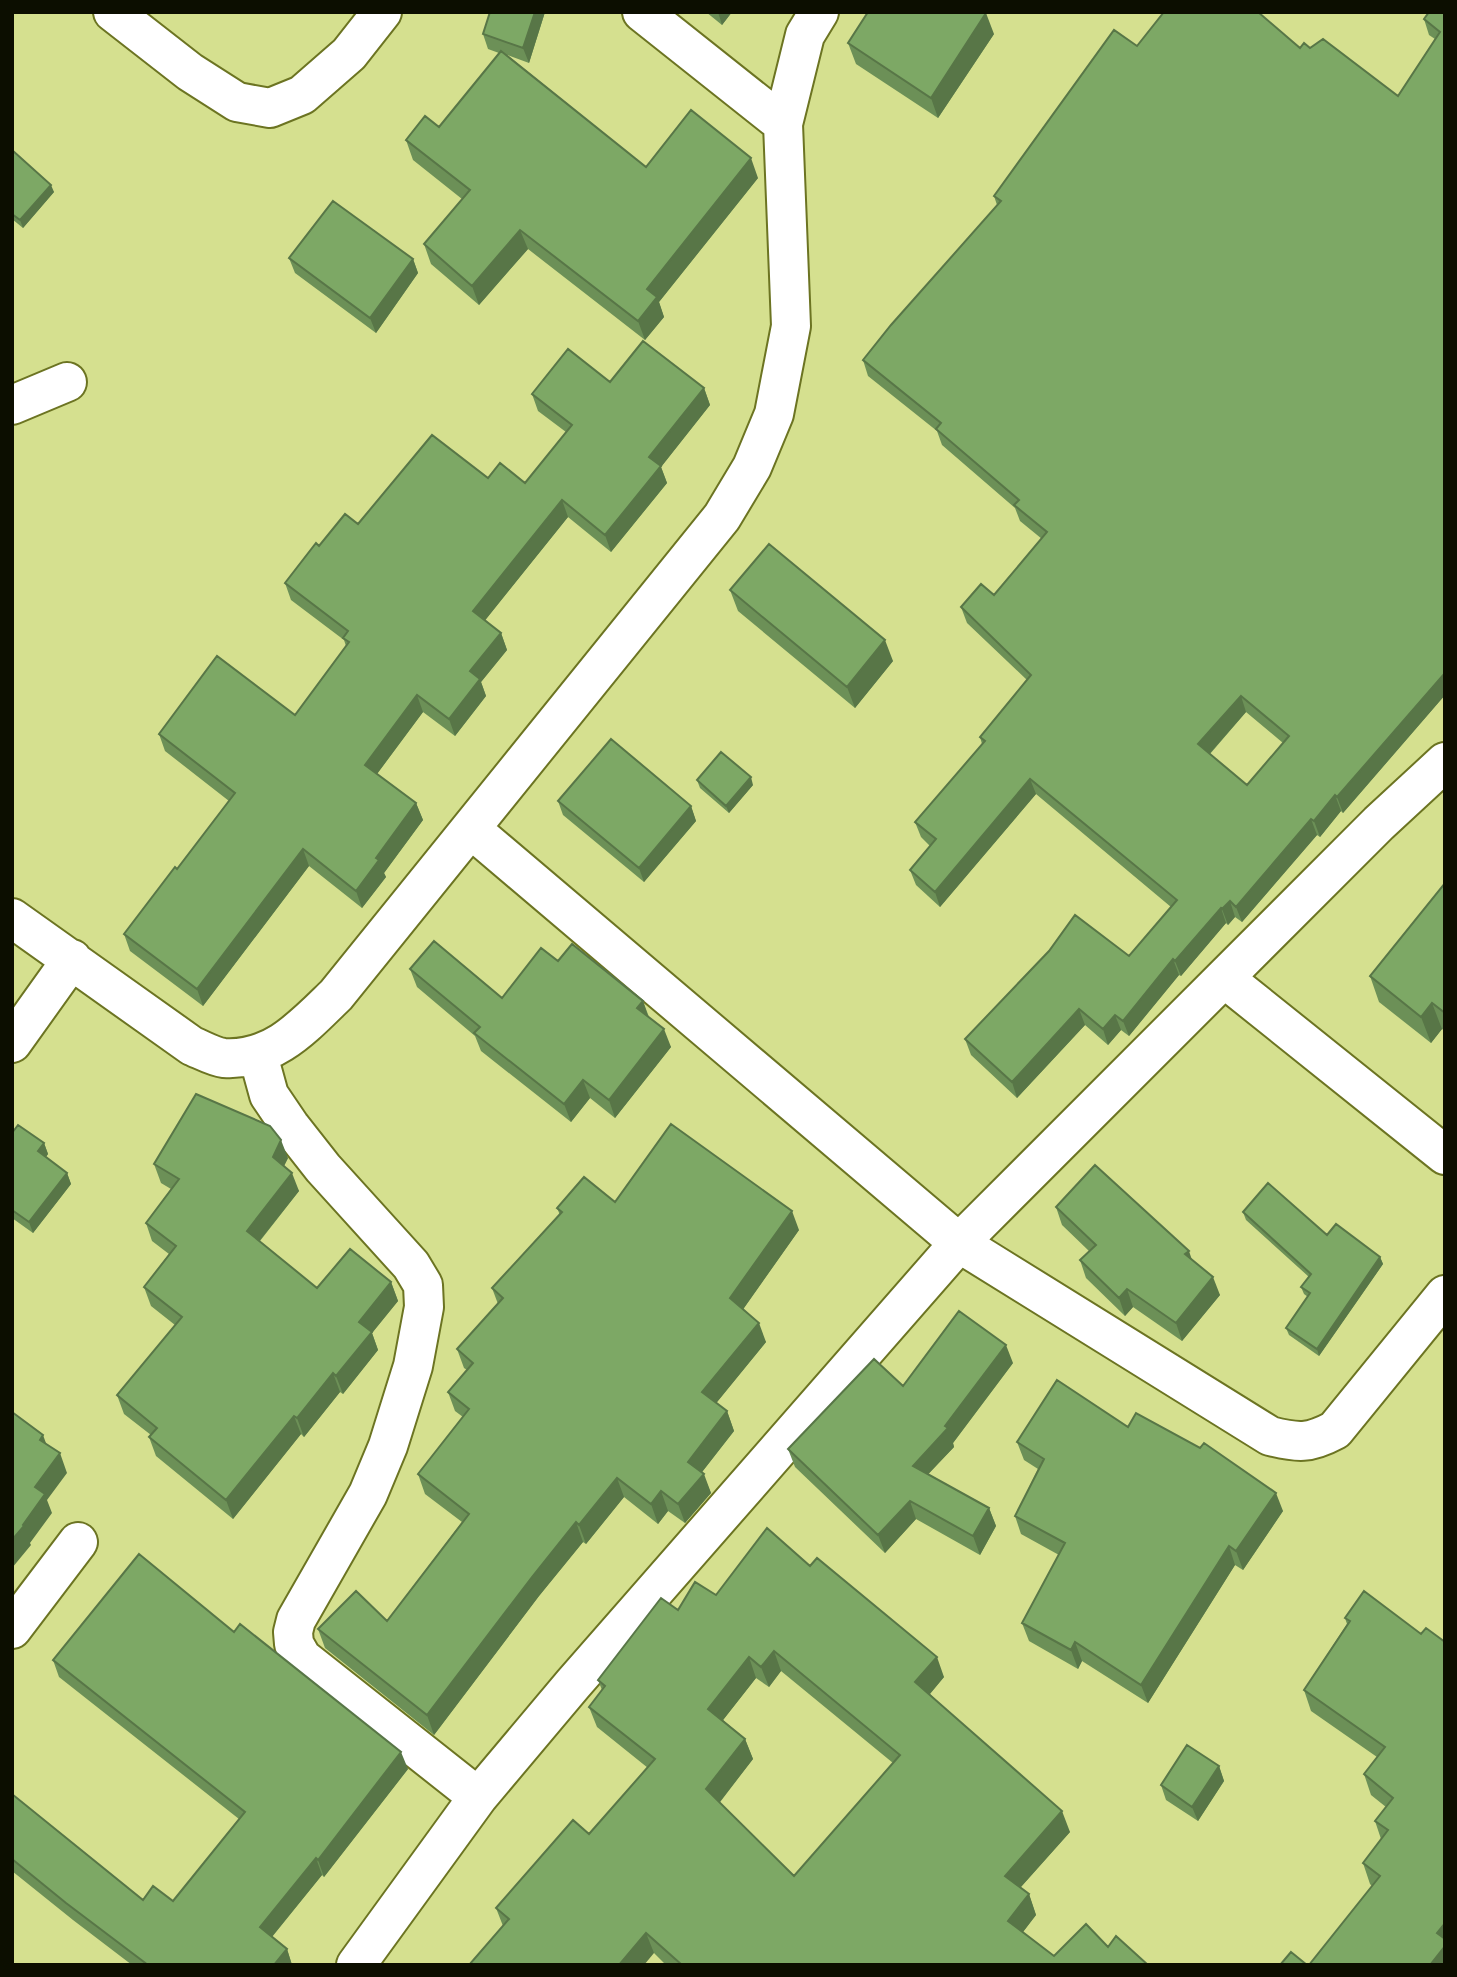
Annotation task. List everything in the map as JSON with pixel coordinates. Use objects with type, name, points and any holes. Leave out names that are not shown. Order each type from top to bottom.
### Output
[{"type":"street","points":[[113,12],[190,72],[237,102],[271,108],[302,95],[349,54],[382,12]]},
{"type":"street","points":[[642,12],[783,124]]},
{"type":"street","points":[[12,918],[192,1046],[222,1058],[258,1055],[295,1035],[336,995],[722,517],[752,467],[774,414],[791,326],[783,124],[805,35],[819,12]]},
{"type":"street","points":[[12,405],[67,382]]},
{"type":"street","points":[[356,1965],[478,1797],[958,1243],[1379,823],[1445,762]]},
{"type":"street","points":[[471,829],[958,1243],[1270,1436],[1293,1442],[1313,1440],[1335,1430],[1445,1295]]},
{"type":"street","points":[[12,1043],[72,959]]},
{"type":"street","points":[[1224,978],[1445,1155]]},
{"type":"street","points":[[258,1055],[269,1095],[290,1126],[323,1168],[411,1265],[423,1285],[424,1307],[413,1366],[388,1446],[368,1494],[302,1608],[293,1632],[294,1644],[302,1658],[478,1797]]},
{"type":"street","points":[[12,1629],[78,1542]]},
{"type":"building","points":[[490,12],[535,12],[523,48],[483,34]]},
{"type":"building","points":[[868,12],[986,13],[931,98],[848,43]]},
{"type":"building","points":[[1164,12],[1258,12],[1300,48],[1304,43],[1310,48],[1323,39],[1398,96],[1440,32],[1424,19],[1429,12],[1445,12],[1445,673],[1337,797],[1335,795],[1314,821],[1311,819],[1236,907],[1230,901],[1221,908],[1175,961],[1173,959],[1123,1021],[1115,1015],[1103,1029],[1079,1009],[1012,1082],[965,1039],[1049,951],[1075,915],[1129,956],[1177,900],[1030,779],[935,892],[910,870],[936,839],[915,822],[985,741],[980,737],[1031,675],[961,607],[981,584],[994,595],[1047,532],[1014,505],[1019,500],[936,429],[941,423],[863,360],[1001,201],[994,196],[1114,30],[1137,46]],"holes":[[[1241,696],[1289,736],[1247,785],[1198,744]]]},
{"type":"building","points":[[501,51],[646,167],[691,110],[751,158],[647,289],[657,297],[638,321],[520,230],[472,286],[424,244],[470,190],[406,140],[425,116],[439,127]]},
{"type":"building","points":[[12,150],[51,185],[20,220],[12,214]]},
{"type":"building","points":[[333,201],[413,259],[370,318],[289,258]]},
{"type":"building","points":[[643,341],[704,388],[649,457],[661,466],[605,535],[562,500],[473,611],[501,633],[470,671],[480,679],[449,719],[417,695],[365,765],[416,803],[356,891],[303,849],[197,989],[124,934],[235,793],[159,734],[217,656],[295,715],[349,642],[343,638],[348,631],[285,583],[316,543],[319,546],[345,514],[358,524],[432,435],[488,478],[500,463],[525,483],[572,425],[532,394],[568,349],[610,382]]},
{"type":"building","points":[[769,544],[885,640],[847,687],[730,590]]},
{"type":"building","points":[[611,739],[691,806],[639,868],[558,801]]},
{"type":"building","points":[[721,752],[751,777],[726,806],[697,780]]},
{"type":"building","points":[[1445,883],[1445,1013],[1432,1003],[1421,1017],[1370,976]]},
{"type":"building","points":[[434,941],[502,998],[541,948],[558,961],[572,944],[643,1001],[637,1008],[664,1029],[609,1100],[583,1080],[564,1104],[474,1033],[480,1027],[410,969]]},
{"type":"building","points":[[196,1094],[270,1126],[281,1140],[273,1157],[292,1173],[247,1231],[317,1288],[350,1249],[391,1282],[359,1322],[372,1332],[336,1376],[333,1373],[297,1418],[294,1416],[226,1500],[149,1437],[157,1428],[117,1395],[182,1317],[144,1287],[176,1246],[146,1223],[179,1179],[154,1164]]},
{"type":"building","points":[[671,1124],[792,1211],[730,1298],[759,1323],[702,1392],[727,1411],[688,1462],[704,1474],[678,1504],[661,1491],[651,1504],[617,1478],[579,1525],[576,1522],[427,1715],[318,1629],[356,1591],[387,1621],[469,1514],[418,1474],[469,1409],[448,1392],[473,1363],[457,1349],[503,1298],[492,1288],[562,1212],[557,1208],[584,1177],[615,1202]]},
{"type":"building","points":[[18,1125],[44,1143],[38,1151],[67,1173],[29,1222],[12,1210],[12,1133]]},
{"type":"building","points":[[1095,1165],[1189,1251],[1185,1254],[1213,1277],[1176,1323],[1127,1289],[1119,1298],[1080,1260],[1096,1245],[1056,1207]]},
{"type":"building","points":[[1268,1183],[1327,1235],[1336,1224],[1380,1257],[1317,1349],[1286,1328],[1310,1293],[1301,1287],[1311,1274],[1243,1212]]},
{"type":"building","points":[[959,1311],[1006,1345],[945,1426],[948,1428],[913,1466],[989,1508],[973,1536],[910,1501],[878,1535],[788,1449],[874,1359],[903,1386]]},
{"type":"building","points":[[1057,1380],[1128,1427],[1136,1413],[1200,1448],[1204,1443],[1276,1493],[1236,1551],[1229,1546],[1141,1685],[1075,1642],[1071,1650],[1022,1623],[1065,1543],[1015,1516],[1044,1459],[1017,1442]]},
{"type":"building","points":[[12,1412],[43,1435],[40,1440],[60,1453],[35,1487],[45,1494],[12,1540]]},
{"type":"building","points":[[767,1528],[810,1566],[817,1558],[937,1657],[915,1682],[1062,1811],[1005,1876],[1029,1894],[1008,1921],[1054,1956],[1086,1924],[1108,1947],[1116,1936],[1148,1965],[682,1965],[646,1933],[619,1965],[469,1965],[509,1919],[496,1908],[573,1820],[589,1834],[655,1759],[589,1707],[605,1686],[598,1680],[661,1598],[678,1610],[695,1582],[716,1595]],"holes":[[[774,1651],[900,1755],[794,1876],[706,1789],[745,1739],[708,1709],[749,1657],[761,1667]]]},
{"type":"building","points":[[139,1554],[234,1632],[240,1624],[401,1752],[318,1860],[316,1858],[260,1927],[287,1949],[274,1965],[148,1965],[12,1859],[12,1794],[143,1900],[153,1886],[173,1901],[245,1812],[53,1660]]},
{"type":"building","points":[[1364,1591],[1421,1634],[1426,1628],[1445,1642],[1445,1923],[1437,1933],[1445,1939],[1445,1946],[1430,1965],[1309,1965],[1380,1876],[1363,1863],[1388,1830],[1375,1821],[1393,1798],[1364,1774],[1385,1747],[1304,1690],[1350,1621],[1345,1618]]},
{"type":"building","points":[[1187,1745],[1219,1766],[1192,1807],[1161,1785]]},
{"type":"building","points":[[1291,1952],[1307,1965],[1280,1965]]}]
